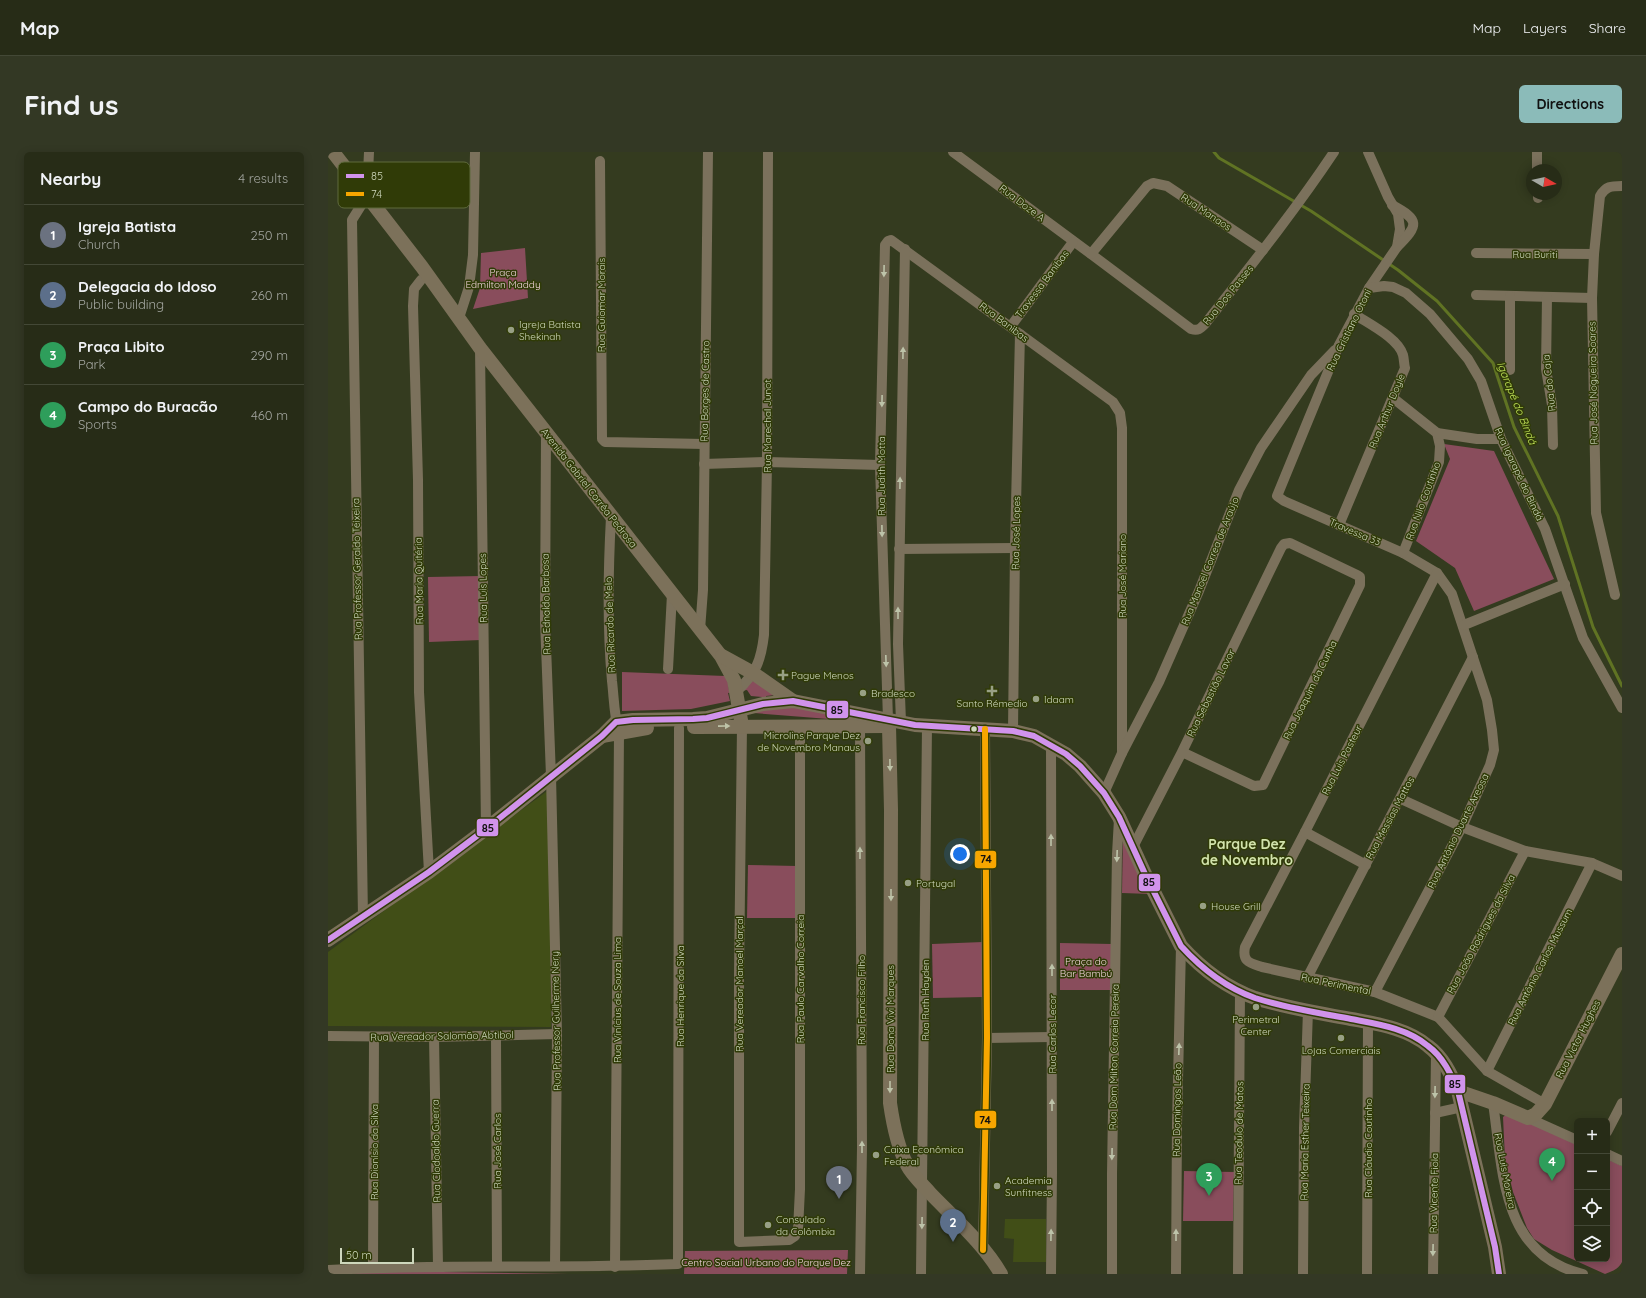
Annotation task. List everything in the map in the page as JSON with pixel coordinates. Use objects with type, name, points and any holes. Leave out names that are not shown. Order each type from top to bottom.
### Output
[{"type":"street","name":"Avenida Gabriel Corrêa Pedrosa","points":[[333,152],[340,162]]},
{"type":"street","points":[[369,152],[369,162]]},
{"type":"street","points":[[459,318],[469,287],[473,255],[475,152]]},
{"type":"street","name":"Rua Borges de Castro","points":[[700,630],[703,590],[708,152]]},
{"type":"street","name":"Rua Marechal Junot","points":[[737,691],[746,682],[758,665],[762,654],[764,635],[767,462],[768,152]]},
{"type":"street","name":"Rua Doze A","points":[[953,152],[1073,242],[1092,254]]},
{"type":"street","name":"Rua Dos Passes","points":[[1092,254],[1191,329],[1200,329],[1306,194],[1334,152]]},
{"type":"street","name":"Rua Cristiano Otoni","points":[[1278,490],[1339,345],[1354,314],[1369,288],[1395,251],[1400,229],[1398,214],[1392,205],[1368,152]]},
{"type":"street","points":[[1537,152],[1537,164]]},
{"type":"street","name":"Avenida Gabriel Corrêa Pedrosa","points":[[328,159],[338,170]]},
{"type":"street","name":"Rua Guiomar Morais","points":[[600,162],[601,434],[605,442],[704,444]]},
{"type":"street","name":"Rua Manaos","points":[[1092,254],[1146,186],[1153,183],[1167,186],[1263,250]]},
{"type":"street","name":"Rua José Nogueira Soares","points":[[1614,595],[1596,513],[1592,298],[1594,254],[1600,196],[1609,186],[1622,186]]},
{"type":"street","points":[[1392,205],[1411,217],[1413,223],[1413,229],[1410,234],[1395,251]]},
{"type":"street","name":"Rua Professor Geraldo Teixeira","points":[[358,208],[352,220],[363,917]]},
{"type":"street","name":"Avenida Gabriel Corrêa Pedrosa","points":[[369,208],[417,284],[459,318]]},
{"type":"street","name":"Avenida Gabriel Corrêa Pedrosa","points":[[372,208],[422,267],[480,348],[721,656],[734,680],[742,726]]},
{"type":"street","name":"Rua Judith Motta","points":[[895,242],[888,241],[885,245],[880,465],[897,723]]},
{"type":"street","name":"Rua Banibas","points":[[895,242],[1113,402]]},
{"type":"street","name":"Travessa Banibas","points":[[1011,326],[1073,242]]},
{"type":"street","name":"Rua Judith Motta","points":[[897,723],[905,249]]},
{"type":"street","name":"Rua Buriti","points":[[1476,253],[1594,254]]},
{"type":"street","name":"Rua Maria Quitéria","points":[[417,284],[419,692],[428,872]]},
{"type":"street","name":"Rua Igarapé do Bindá","points":[[1369,288],[1384,286],[1393,287],[1406,293],[1430,314],[1468,359],[1481,381],[1501,439],[1545,529],[1583,638],[1622,708]]},
{"type":"street","points":[[1476,295],[1592,298]]},
{"type":"street","points":[[1510,296],[1510,370]]},
{"type":"street","name":"Rua do Caja","points":[[1547,297],[1546,369],[1552,405],[1553,445]]},
{"type":"street","name":"Rua Arthur Doyle","points":[[1339,525],[1405,368],[1403,354],[1398,345],[1388,336],[1354,314]]},
{"type":"street","name":"Rua José Lopes","points":[[1012,731],[1020,334]]},
{"type":"street","name":"Rua Manoel Correa de Araújo","points":[[1104,793],[1122,753],[1159,682],[1239,490],[1261,448],[1311,375],[1339,345]]},
{"type":"street","name":"Rua Luis Lopes","points":[[480,348],[486,829]]},
{"type":"street","points":[[1393,398],[1437,433],[1477,439],[1501,439]]},
{"type":"street","name":"Rua José Mariano","points":[[1113,402],[1120,413],[1122,428],[1122,753]]},
{"type":"street","name":"Rua Ednaldo Barbosa","points":[[546,432],[545,620],[551,776]]},
{"type":"street","name":"Rua Nilo Coutinho","points":[[1403,553],[1439,462],[1440,446],[1437,433]]},
{"type":"street","points":[[704,464],[767,462],[880,465]]},
{"type":"street","name":"Travessa 33","points":[[1278,490],[1277,496],[1284,501],[1403,553],[1438,573]]},
{"type":"street","name":"Rua Ricardo de Melo","points":[[611,517],[608,579],[610,663],[617,727]]},
{"type":"street","name":"Rua Sebastião Lavor","points":[[1133,847],[1182,752],[1284,544],[1290,543],[1357,575],[1360,578],[1360,585]]},
{"type":"street","points":[[899,549],[1015,548]]},
{"type":"street","name":"Rua Antônio Duarte Areosa","points":[[1375,992],[1462,827],[1490,765],[1494,750],[1488,700],[1464,625],[1452,594],[1438,573]]},
{"type":"street","name":"Rua Luis Pasteur","points":[[1245,946],[1306,832],[1438,573]]},
{"type":"street","points":[[1464,625],[1565,584]]},
{"type":"street","name":"Rua Joaquim da Cunha","points":[[1182,752],[1254,786],[1263,785],[1267,780],[1360,585]]},
{"type":"street","points":[[668,669],[672,594]]},
{"type":"street","name":"Avenida Gabriel Corrêa Pedrosa","points":[[721,656],[753,672],[793,701]]},
{"type":"street","name":"Rua Messias Mattos","points":[[1307,978],[1473,657]]},
{"type":"street","points":[[328,940],[428,872],[486,829],[602,736],[632,720],[693,719],[762,704],[793,701],[897,723],[1012,731],[1034,736],[1066,754],[1080,766],[1104,793],[1119,817],[1181,946],[1211,974],[1240,992],[1269,1002],[1368,1022],[1403,1032],[1428,1045],[1436,1053],[1445,1064],[1458,1091],[1495,1247],[1499,1274]]},
{"type":"street","points":[[823,727],[829,709]]},
{"type":"street","points":[[617,727],[823,727],[897,723]]},
{"type":"street","name":"Rua Dona Vivi Marques","points":[[897,723],[891,810],[890,1103],[893,1124],[907,1166],[984,1250],[1000,1274]]},
{"type":"street","name":"Rua Vereador Manoel Marçal","points":[[742,726],[739,974],[739,1242],[789,1240],[795,1236],[798,1230]]},
{"type":"street","name":"Rua Paulo Carvalho Correia","points":[[798,1230],[800,1189],[800,726]]},
{"type":"street","name":"Rua Francisco Filho","points":[[860,726],[862,1186],[860,1274]]},
{"type":"street","name":"Rua Ruth Hayden","points":[[921,1274],[926,726]]},
{"type":"street","name":"Rua Vinícius de Souza Lima","points":[[615,1266],[617,727]]},
{"type":"street","name":"Rua Henrique da Silva","points":[[615,1266],[678,1264],[679,728]]},
{"type":"street","points":[[984,1250],[987,1038],[985,729]]},
{"type":"street","name":"Rua Carlos Lecor","points":[[1050,1274],[1052,1037],[1051,745]]},
{"type":"street","name":"Rua Professor Guilherme Nery","points":[[551,776],[557,1034],[555,1266]]},
{"type":"street","points":[[1401,798],[1462,827],[1525,851],[1592,863],[1622,876]]},
{"type":"street","name":"Rua Dom Milton Correia Pereira","points":[[1112,1274],[1112,1153],[1117,854],[1119,817]]},
{"type":"street","points":[[1306,832],[1366,865]]},
{"type":"street","name":"Rua João Rodrigues da Silva","points":[[1438,1017],[1525,851]]},
{"type":"street","name":"Rua Antônio Carlos Mussum","points":[[1487,1071],[1592,863]]},
{"type":"street","name":"Rua Domingos Leão","points":[[1176,1274],[1177,1125],[1181,946]]},
{"type":"street","name":"Rua Perimental","points":[[1245,946],[1244,953],[1249,963],[1262,968],[1375,992],[1438,1017]]},
{"type":"street","name":"Rua Victor Hughes","points":[[1528,1118],[1536,1114],[1545,1104],[1622,954]]},
{"type":"street","name":"Rua Teodulo de Matos","points":[[1238,1274],[1240,992]]},
{"type":"street","name":"Rua Maria Esther Teixeira","points":[[1304,1274],[1304,1128],[1308,1010]]},
{"type":"street","points":[[1438,1017],[1487,1071],[1545,1104]]},
{"type":"street","name":"Rua Cláudio Coutinho","points":[[1367,1274],[1368,1022]]},
{"type":"street","name":"Rua Vereador Salomão Abtibol","points":[[328,1036],[434,1037],[557,1034]]},
{"type":"street","name":"Rua José Carlos","points":[[496,1036],[497,1266]]},
{"type":"street","name":"Rua Dionísio da Silva","points":[[373,1267],[374,1037]]},
{"type":"street","name":"Rua Clodoaldo Guerra","points":[[434,1037],[438,1266]]},
{"type":"street","points":[[987,1038],[1052,1037]]},
{"type":"street","name":"Rua Vicente Fiola","points":[[1433,1274],[1436,1053]]},
{"type":"street","points":[[1458,1091],[1493,1103],[1574,1139]]},
{"type":"street","name":"Rua Luis Moreira","points":[[1493,1103],[1509,1203],[1522,1233],[1536,1250],[1553,1262],[1583,1274]]},
{"type":"street","points":[[1610,1126],[1622,1103]]},
{"type":"street","points":[[1435,1113],[1462,1107]]},
{"type":"street","points":[[1610,1155],[1622,1161]]},
{"type":"street","points":[[328,1270],[373,1267],[438,1266],[615,1266]]},
{"type":"shaded area","points":[[550,789],[551,1027],[328,1026],[328,952]]},
{"type":"shaded area","points":[[1005,1219],[1046,1219],[1046,1262],[1013,1262],[1014,1239],[1004,1238]]},
{"type":"green space","name":"Praça Edmilton Maddy","points":[[525,248],[528,298],[473,309],[480,288],[481,253]]},
{"type":"green space","points":[[1444,444],[1494,451],[1554,579],[1474,611],[1455,568],[1416,541],[1450,459]]},
{"type":"green space","points":[[481,576],[481,640],[429,642],[428,577]]},
{"type":"green space","points":[[622,672],[725,676],[728,682],[729,690],[747,687],[750,680],[785,694],[766,696],[766,704],[821,707],[867,722],[754,713],[764,704],[762,697],[751,696],[747,690],[728,693],[730,701],[691,709],[622,711]]},
{"type":"green space","points":[[1123,830],[1150,894],[1122,893]]},
{"type":"green space","points":[[748,865],[797,866],[796,918],[747,918]]},
{"type":"green space","points":[[983,942],[983,997],[933,998],[932,944]]},
{"type":"green space","name":"Praça do Bar Bambú","points":[[1060,943],[1112,944],[1112,990],[1060,990]]},
{"type":"green space","points":[[1509,1112],[1574,1144],[1574,1260],[1552,1250],[1534,1239],[1527,1228],[1513,1192],[1505,1159],[1503,1117]]},
{"type":"green space","points":[[1610,1160],[1622,1166],[1622,1262],[1617,1269],[1605,1274],[1578,1262],[1610,1262]]},
{"type":"green space","points":[[1184,1171],[1234,1172],[1233,1221],[1183,1221]]},
{"type":"green space","name":"Centro Social Urbano do Parque Dez","points":[[848,1250],[847,1274],[684,1274],[685,1251]]},
{"type":"green space","points":[[379,1271],[569,1274],[348,1274]]},
{"type":"waterway","name":"Igarapé do Bindá","points":[[1214,152],[1219,158],[1311,211],[1398,270],[1437,301],[1493,363],[1514,427],[1558,516],[1593,627],[1622,686]]},
{"type":"transit line","name":"85","points":[[328,940],[429,872],[486,829],[602,736],[616,722],[633,720],[707,718],[763,704],[793,701],[915,725],[1013,731],[1034,736],[1066,754],[1080,766],[1104,793],[1119,817],[1145,874],[1181,946],[1197,962],[1234,989],[1255,998],[1267,1002],[1371,1023],[1401,1031],[1420,1040],[1438,1055],[1449,1072],[1458,1091],[1495,1247],[1499,1274]]},
{"type":"transit line","name":"74","points":[[983,1250],[987,1038],[985,729]]},
{"type":"place","name":"Igreja Batista Shekinah","points":[[511,330]]},
{"type":"place","name":"Pague Menos","points":[[783,675]]},
{"type":"place","name":"Santo Rémedio","points":[[992,691]]},
{"type":"place","name":"Bradesco","points":[[863,693]]},
{"type":"place","name":"Idaam","points":[[1036,699]]},
{"type":"place","name":"Microlins Parque Dez de Novembro Manaus","points":[[868,741]]},
{"type":"place","name":"Portugal","points":[[908,883]]},
{"type":"place","name":"House Grill","points":[[1203,906]]},
{"type":"place","name":"Perimetral Center","points":[[1256,1007]]},
{"type":"place","name":"Lojas Comerciais","points":[[1341,1038]]},
{"type":"place","name":"Caixa Econômica Federal","points":[[876,1155]]},
{"type":"place","name":"Campo do Buracão","points":[[1552,1181]]},
{"type":"place","name":"Academia Sunfitness","points":[[997,1186]]},
{"type":"place","name":"Praça Libito","points":[[1209,1196]]},
{"type":"place","name":"Igreja Batista","points":[[839,1199]]},
{"type":"place","name":"Consulado da Colômbia","points":[[768,1225]]},
{"type":"place","name":"Delegacia do Idoso","points":[[953,1242]]},
{"type":"district","name":"Parque Dez de Novembro","points":[[1247,852]]}]
